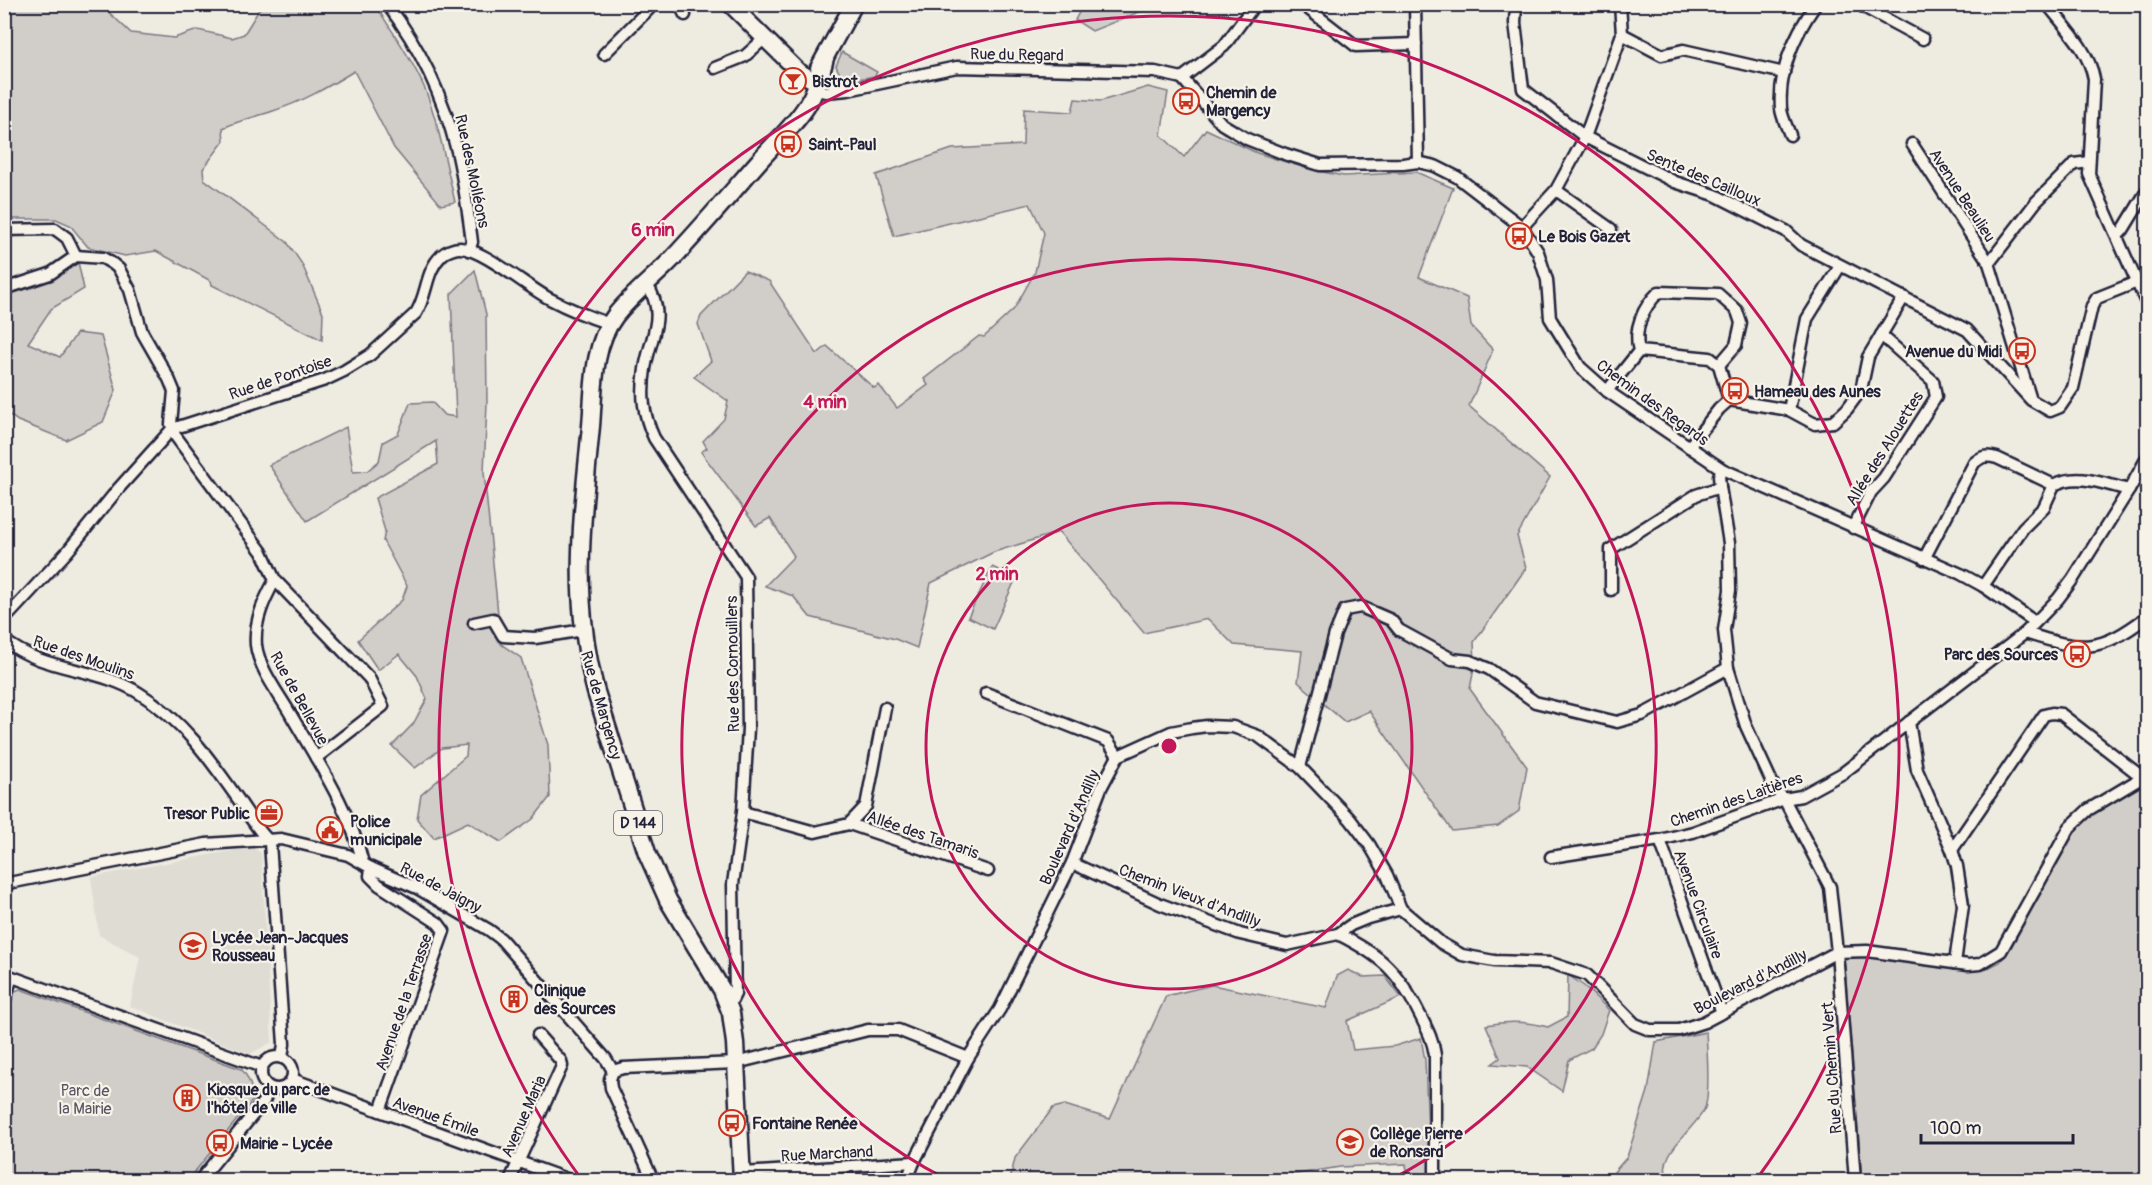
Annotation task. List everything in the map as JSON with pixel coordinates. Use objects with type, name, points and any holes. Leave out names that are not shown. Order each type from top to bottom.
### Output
[{"type":"main road","points":[[816,83],[825,58],[855,4]]},
{"type":"main road","name":"D 144","points":[[610,324],[800,118],[816,83]]},
{"type":"main road","name":"Rue de Margency","points":[[610,324],[602,340],[595,381],[581,523],[579,560],[583,630],[596,692],[647,854],[668,900],[727,1003],[731,1013],[736,1063]]},
{"type":"main road","name":"D 144","points":[[736,1063],[742,1177]]},
{"type":"street","points":[[604,54],[654,4]]},
{"type":"street","points":[[730,4],[798,71],[816,83]]},
{"type":"street","points":[[1182,78],[1224,46],[1255,4]]},
{"type":"street","points":[[1302,4],[1356,46],[1416,44]]},
{"type":"street","points":[[1415,4],[1418,162]]},
{"type":"street","name":"Sente des Cailloux","points":[[1516,4],[1515,23],[1523,88],[1585,137],[1675,182],[1702,189],[1735,205],[1786,231],[1801,245],[1840,266]]},
{"type":"street","points":[[1522,227],[1556,190],[1585,137],[1622,34],[1620,4]]},
{"type":"street","points":[[1790,135],[1781,110],[1781,85],[1787,59],[1800,30],[1816,4]]},
{"type":"street","points":[[1858,4],[1923,39]]},
{"type":"street","points":[[2047,4],[2081,48],[2093,68],[2090,174],[2148,307]]},
{"type":"street","name":"Rue des Molléons","points":[[391,6],[444,107],[463,181],[472,242],[470,250]]},
{"type":"street","points":[[1622,34],[1662,55],[1683,50],[1784,73]]},
{"type":"street","points":[[716,68],[745,57],[765,38]]},
{"type":"street","name":"Rue du Regard","points":[[816,83],[826,92],[957,67],[1155,72],[1182,78]]},
{"type":"street","name":"Chemin des Regards","points":[[1182,78],[1222,124],[1247,139],[1285,154],[1320,165],[1418,162],[1435,166],[1457,177],[1522,227],[1538,252],[1548,280],[1550,318],[1580,367],[1607,391],[1722,468],[1961,574],[1983,586],[2035,622]]},
{"type":"street","name":"Avenue Beaulieu","points":[[1912,144],[1989,262],[2031,400]]},
{"type":"street","points":[[1989,262],[2036,202],[2074,164],[2089,162]]},
{"type":"street","points":[[2116,236],[2148,189]]},
{"type":"street","points":[[1556,190],[1611,229]]},
{"type":"street","points":[[4,230],[55,229],[67,238],[76,256]]},
{"type":"street","name":"Rue de Pontoise","points":[[172,429],[325,380],[370,356],[416,313],[421,305],[429,274],[444,253],[459,248],[470,250]]},
{"type":"street","points":[[470,250],[519,278],[548,298],[581,314],[610,324]]},
{"type":"street","points":[[4,290],[50,274],[76,256],[103,258],[119,269],[127,284],[142,332],[174,391],[172,429],[262,552],[275,580],[369,678],[383,706],[316,758]]},
{"type":"street","points":[[1789,411],[1807,319],[1840,266],[1967,330],[2031,400],[2050,411],[2060,407],[2073,388],[2092,306],[2097,298],[2137,282]]},
{"type":"street","name":"Rue des Cornouillers","points":[[646,283],[654,297],[657,323],[645,366],[642,395],[646,421],[654,438],[746,577],[748,728],[743,812],[733,884],[735,994],[727,1003]]},
{"type":"street","points":[[1640,351],[1637,342],[1638,326],[1648,302],[1659,292],[1718,294],[1737,311],[1741,323],[1736,345],[1719,364]]},
{"type":"street","points":[[1729,400],[1789,411],[1815,424],[1833,422],[1847,410],[1861,390],[1868,357],[1904,297]]},
{"type":"street","name":"Allée des Alouettes","points":[[1853,528],[1870,492],[1884,478],[1936,397],[1933,381],[1881,335]]},
{"type":"street","points":[[1607,391],[1640,351]]},
{"type":"street","points":[[1640,351],[1710,358],[1719,364],[1729,400]]},
{"type":"street","points":[[1689,447],[1729,400]]},
{"type":"street","points":[[4,620],[67,552],[119,488],[172,429]]},
{"type":"street","points":[[1924,559],[1974,464],[1980,457],[1988,455],[2054,485]]},
{"type":"street","name":"Chemin des Laitières","points":[[1551,858],[1660,840],[1693,832],[1801,796],[1843,773],[2025,633],[2058,599],[2073,579],[2148,456]]},
{"type":"street","name":"Rue du Chemin Vert","points":[[1722,468],[1719,476],[1720,488],[1729,543],[1730,590],[1724,630],[1728,668],[1746,726],[1774,789],[1784,800],[1830,887],[1838,952],[1855,1180]]},
{"type":"street","points":[[1983,586],[2023,528],[2044,507],[2054,485],[2064,479],[2085,479],[2129,490]]},
{"type":"street","points":[[1611,590],[1611,549],[1696,495],[1720,488]]},
{"type":"street","name":"Rue de Bellevue","points":[[275,580],[264,599],[258,620],[256,647],[262,665],[316,758],[357,836],[367,866]]},
{"type":"street","points":[[1300,767],[1335,634],[1345,610],[1361,607],[1391,620],[1399,630],[1452,659],[1470,661],[1488,669],[1535,702],[1584,716],[1617,722],[1642,715],[1728,668]]},
{"type":"street","points":[[2025,633],[2079,647],[2106,644],[2148,616]]},
{"type":"street","points":[[474,622],[493,619],[503,636],[535,638],[583,630]]},
{"type":"street","name":"Rue des Moulins","points":[[4,640],[37,658],[74,671],[118,682],[159,706],[195,739],[267,839]]},
{"type":"street","points":[[986,693],[1108,741],[1118,756]]},
{"type":"street","points":[[743,812],[815,832],[849,824],[866,806],[885,708]]},
{"type":"street","points":[[1952,850],[2044,716],[2052,713],[2061,714],[2145,776]]},
{"type":"street","points":[[1909,722],[1917,770],[1952,850],[1963,905],[1955,963]]},
{"type":"street","name":"Boulevard d'Andilly","points":[[908,1180],[914,1162],[968,1058],[1000,1009],[1072,863],[1101,788],[1118,756],[1171,732],[1218,725],[1233,727],[1258,736],[1300,767],[1350,819],[1370,844],[1387,875],[1401,909],[1441,943],[1462,955],[1494,961],[1551,963],[1587,975],[1635,1024],[1650,1030],[1678,1030],[1704,1022],[1838,952],[1866,951],[1955,963],[1980,964],[2001,951],[2070,827],[2088,810],[2145,776]]},
{"type":"street","name":"Allée des Tamaris","points":[[849,824],[988,871]]},
{"type":"street","points":[[267,839],[270,843],[283,1032],[282,1058]]},
{"type":"street","name":"Rue de Jaigny","points":[[4,884],[206,844],[281,839],[348,855],[417,888],[501,939],[606,1059],[613,1071]]},
{"type":"street","name":"Avenue Circulaire","points":[[1660,840],[1722,1013]]},
{"type":"street","name":"Chemin Vieux d'Andilly","points":[[1072,863],[1160,904],[1255,939],[1287,945],[1338,934],[1351,925],[1368,918],[1401,909]]},
{"type":"street","name":"Avenue de la Terrasse","points":[[367,866],[370,876],[379,885],[438,923],[444,931],[380,1111]]},
{"type":"street","points":[[1338,934],[1368,950],[1386,964],[1409,994],[1433,1041],[1436,1055],[1435,1180]]},
{"type":"street","points":[[4,1001],[8,976],[262,1067]]},
{"type":"street","points":[[653,1180],[611,1088],[610,1078],[613,1071],[622,1068],[736,1063],[868,1030],[898,1030],[968,1058]]},
{"type":"street","name":"Avenue Maria","points":[[510,1180],[562,1066],[561,1061],[538,1035]]},
{"type":"street","points":[[282,1058],[292,1069],[292,1079],[285,1087],[275,1090],[269,1088],[261,1077],[262,1067],[268,1060],[282,1058]]},
{"type":"street","name":"Avenue Émile","points":[[292,1079],[569,1180]]},
{"type":"street","points":[[200,1180],[264,1101],[269,1088]]},
{"type":"street","name":"Rue Marchand","points":[[742,1177],[914,1162]]},
{"type":"shaded area","name":"Lycée Jean-Jacques Rousseau","points":[[252,847],[261,853],[272,1042],[250,1054],[130,1006],[140,957],[99,935],[91,877]]},
{"type":"green space","points":[[4,5],[101,5],[131,33],[174,38],[198,30],[232,38],[244,34],[262,5],[375,5],[408,56],[425,89],[455,202],[441,205],[394,148],[354,71],[294,103],[223,128],[224,141],[203,169],[204,179],[287,242],[302,264],[323,313],[322,340],[212,285],[211,281],[156,251],[125,256],[88,247],[70,225],[56,219],[5,219]]},
{"type":"green space","points":[[1083,5],[1140,5],[1144,10],[1092,31],[1075,20]]},
{"type":"green space","points":[[842,52],[877,72],[875,76],[852,79],[843,76],[836,66]]},
{"type":"green space","points":[[1148,87],[1168,92],[1161,135],[1184,157],[1206,129],[1257,153],[1312,170],[1344,176],[1416,172],[1453,188],[1419,277],[1467,298],[1471,326],[1493,350],[1469,406],[1550,477],[1517,536],[1526,568],[1474,642],[1475,663],[1470,689],[1527,767],[1519,811],[1498,826],[1452,831],[1369,711],[1345,722],[1298,682],[1302,651],[1234,645],[1208,619],[1144,633],[1059,532],[994,552],[931,583],[917,648],[895,639],[810,617],[793,596],[765,586],[794,556],[770,518],[756,526],[701,452],[707,448],[703,441],[724,419],[728,401],[694,377],[711,361],[698,324],[701,316],[745,271],[769,281],[817,354],[827,346],[874,388],[879,385],[897,408],[928,385],[924,379],[979,336],[984,337],[1014,309],[1035,272],[1044,233],[1030,204],[894,236],[876,175],[952,149],[1023,145],[1024,109],[1072,112],[1075,99],[1101,101]]},
{"type":"green space","points":[[78,262],[84,289],[51,309],[28,343],[60,357],[77,333],[101,336],[116,390],[103,422],[66,440],[18,421],[5,412],[5,295],[34,287]]},
{"type":"green space","points":[[475,270],[486,314],[487,403],[484,472],[501,644],[521,658],[548,745],[550,797],[533,819],[501,842],[468,822],[434,838],[417,819],[421,795],[466,756],[467,745],[442,748],[415,768],[392,746],[413,724],[427,699],[417,676],[399,654],[378,670],[358,640],[402,600],[407,586],[383,541],[385,531],[375,498],[438,464],[436,441],[307,521],[269,465],[346,427],[353,472],[367,471],[379,461],[383,442],[398,434],[410,403],[432,402],[444,415],[456,417],[451,294]]},
{"type":"green space","points":[[992,567],[1016,578],[993,629],[968,617]]},
{"type":"green space","points":[[2147,781],[2147,1180],[1862,1180],[1844,958],[1866,957],[1963,971],[1984,970],[2000,962],[2010,949],[2077,828],[2092,813]]},
{"type":"green space","points":[[1348,970],[1363,977],[1385,976],[1401,997],[1347,1021],[1353,1050],[1395,1046],[1421,1038],[1425,1060],[1430,1180],[1408,1180],[1406,1164],[1340,1167],[1291,1175],[1285,1180],[1010,1180],[1015,1158],[1053,1108],[1065,1105],[1110,1119],[1166,996],[1212,985],[1326,1008],[1337,976]]},
{"type":"green space","points":[[1568,975],[1584,986],[1609,1010],[1601,1034],[1592,1048],[1569,1060],[1562,1091],[1527,1067],[1492,1064],[1500,1058],[1486,1025],[1517,1022],[1548,1027],[1567,1017]]},
{"type":"green space","name":"Parc de la Mairie","points":[[20,989],[241,1069],[250,1084],[253,1100],[188,1180],[5,1180],[5,1025],[15,991]]},
{"type":"green space","points":[[1706,1032],[1708,1072],[1706,1104],[1699,1118],[1671,1152],[1665,1170],[1668,1180],[1646,1180],[1646,1177],[1636,1175],[1629,1180],[1607,1180],[1627,1157],[1648,1091],[1656,1042]]},
{"type":"place","name":"Bistrot","points":[[793,81]]},
{"type":"place","name":"Chemin de Margency","points":[[1186,101]]},
{"type":"place","name":"Saint-Paul","points":[[788,144]]},
{"type":"place","name":"Le Bois Gazet","points":[[1519,236]]},
{"type":"place","name":"Avenue du Midi","points":[[2022,351]]},
{"type":"place","name":"Hameau des Aunes","points":[[1735,391]]},
{"type":"place","name":"Parc des Sources","points":[[2077,654]]},
{"type":"place","name":"Tresor Public","points":[[269,813]]},
{"type":"place","name":"Police municipale","points":[[330,830]]},
{"type":"place","name":"Lycée Jean-Jacques Rousseau","points":[[193,946]]},
{"type":"place","name":"Clinique des Sources","points":[[514,999]]},
{"type":"place","name":"Kiosque du parc de l'hôtel de ville","points":[[187,1098]]},
{"type":"place","name":"Fontaine Renée","points":[[732,1123]]},
{"type":"place","name":"Collège Pierre de Ronsard","points":[[1350,1142]]},
{"type":"place","name":"Mairie - Lycée","points":[[220,1143]]}]
